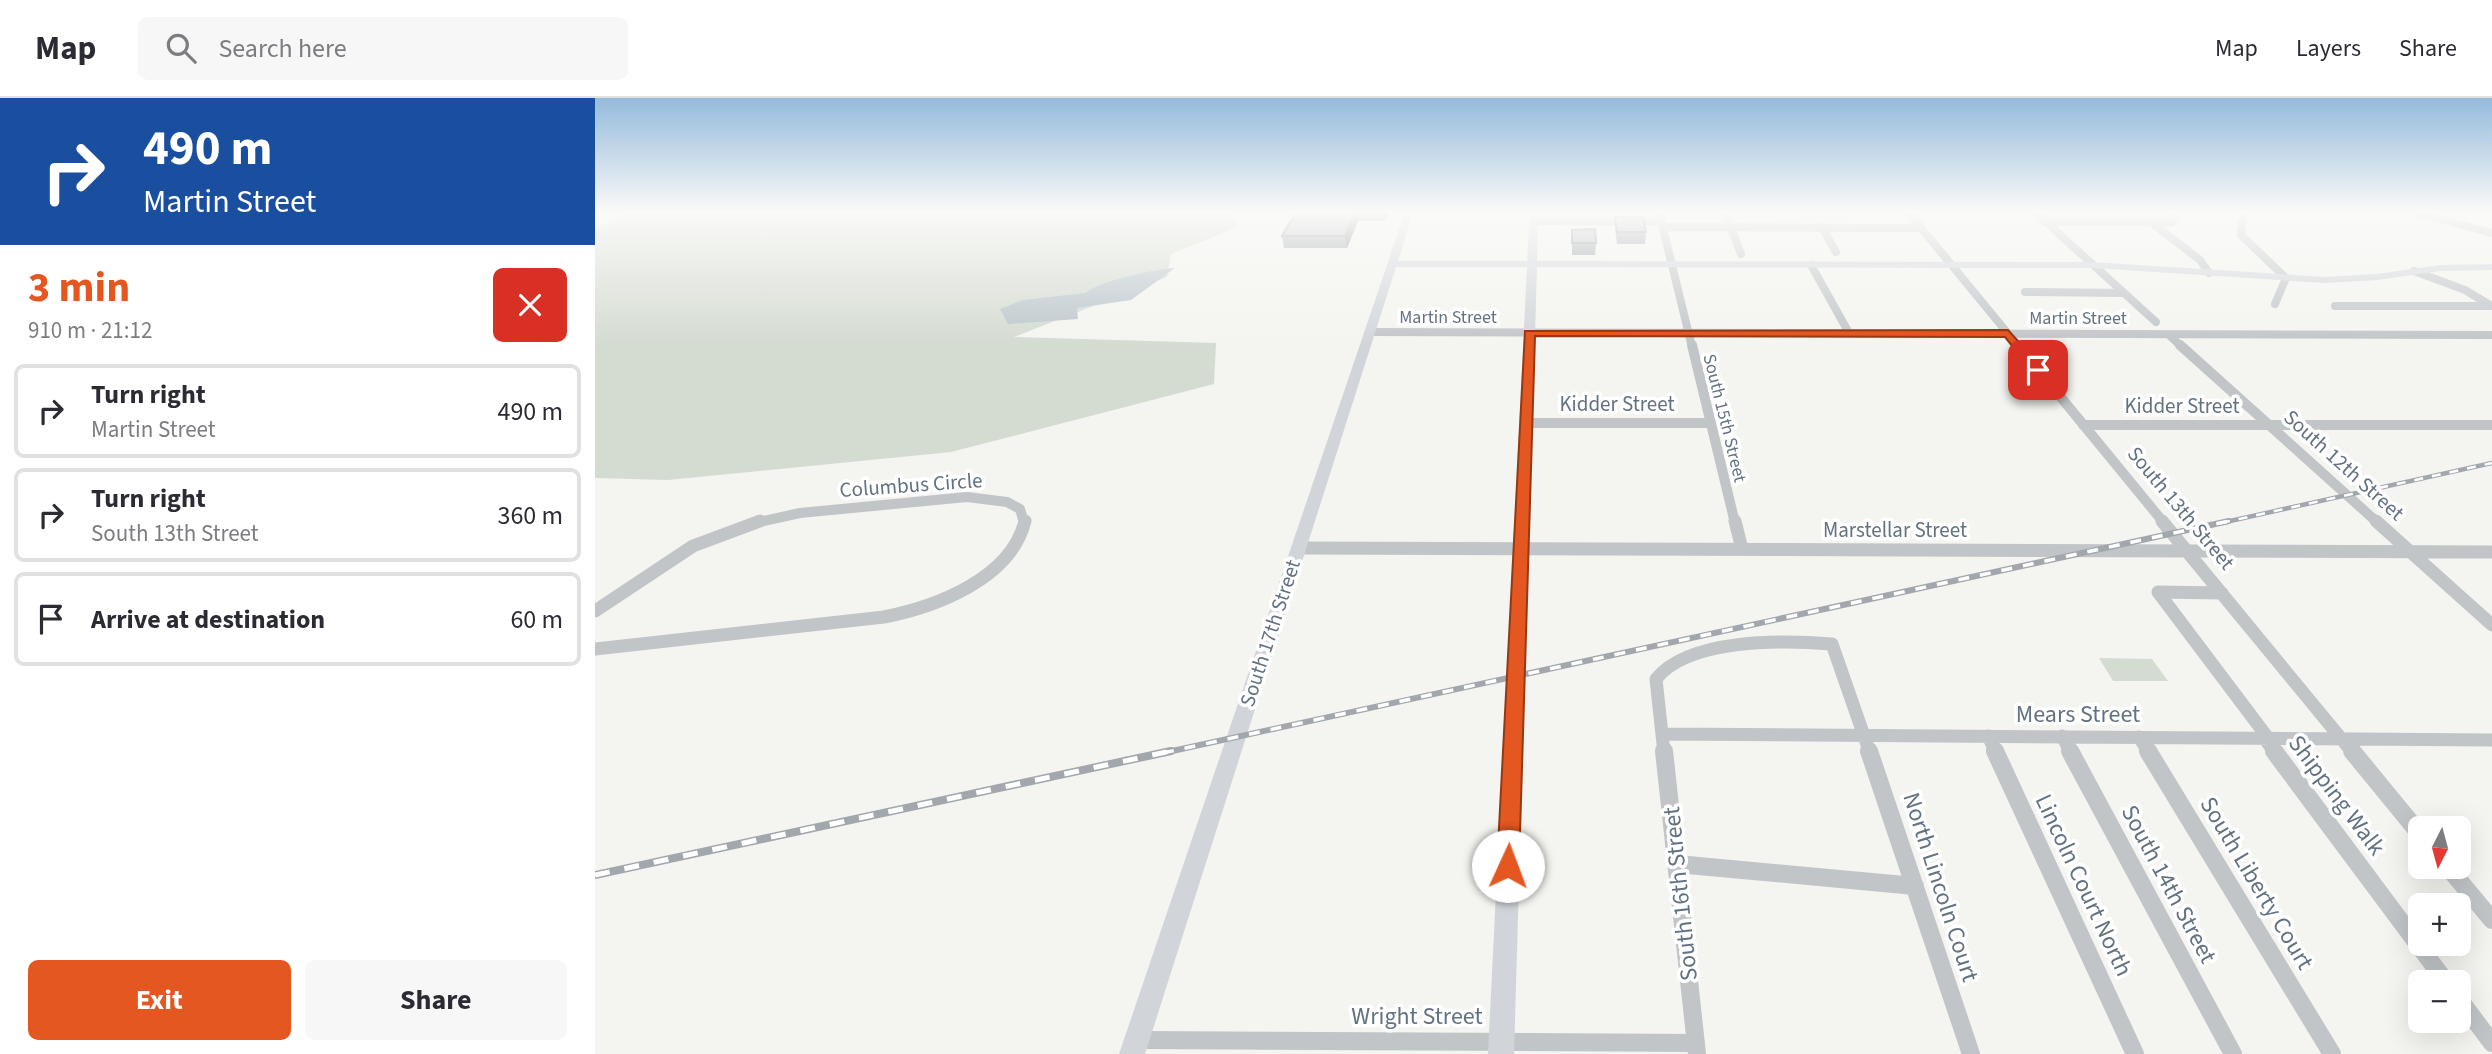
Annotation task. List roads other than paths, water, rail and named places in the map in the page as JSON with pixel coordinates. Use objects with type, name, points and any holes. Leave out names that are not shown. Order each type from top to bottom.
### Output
[{"type":"main road","name":"South 17th Street","points":[[1134,1047],[1394,257]]},
{"type":"main road","points":[[1501,1048],[1532,257]]},
{"type":"main road","points":[[1392,264],[2092,265],[2285,279],[2361,278],[2414,271],[2492,267]]},
{"type":"street","name":"South 15th Street","points":[[1668,257],[1742,549]]},
{"type":"street","name":"South 13th Street","points":[[1945,257],[2408,819]]},
{"type":"street","points":[[2083,257],[2156,322]]},
{"type":"street","points":[[2196,257],[2209,273]]},
{"type":"street","points":[[2263,257],[2285,279],[2275,304]]},
{"type":"street","points":[[1811,265],[1849,333]]},
{"type":"street","points":[[2414,271],[2465,290],[2492,306]]},
{"type":"street","points":[[2025,292],[2123,293]]},
{"type":"street","points":[[2335,306],[2492,306]]},
{"type":"street","name":"Martin Street","points":[[1370,332],[2491,336]]},
{"type":"street","name":"South 12th Street","points":[[2169,335],[2492,625]]},
{"type":"street","name":"Kidder Street","points":[[1526,423],[1709,423]]},
{"type":"street","name":"Kidder Street","points":[[2083,425],[2492,425]]},
{"type":"street","name":"Columbus Circle","points":[[595,611],[693,546],[722,533],[772,518],[967,497],[1007,502],[1020,509],[1025,519],[1014,546],[993,569],[965,592],[929,607],[884,617],[595,649]]},
{"type":"street","name":"Marstellar Street","points":[[1298,548],[2492,552]]},
{"type":"street","name":"Shipping Walk","points":[[2222,593],[2158,593],[2437,970]]},
{"type":"street","name":"South 16th Street","points":[[1697,1049],[1656,679],[1664,667],[1718,649],[1832,644],[1865,735]]},
{"type":"street","name":"Mears Street","points":[[1663,734],[2492,740]]},
{"type":"street","name":"North Lincoln Court","points":[[1865,735],[1971,1054]]},
{"type":"street","name":"Lincoln Court North","points":[[1988,736],[2135,1054]]},
{"type":"street","name":"South 14th Street","points":[[2062,736],[2233,1054]]},
{"type":"street","name":"South Liberty Court","points":[[2140,737],[2332,1054]]},
{"type":"street","points":[[1677,864],[1915,887]]},
{"type":"street","points":[[2458,879],[2492,920]]},
{"type":"street","points":[[2471,1015],[2492,1044]]},
{"type":"street","name":"Wright Street","points":[[1134,1047],[1697,1049]]},
{"type":"railway","points":[[2221,523],[2492,463]]},
{"type":"railway","points":[[1163,753],[2229,521]]},
{"type":"railway","points":[[595,875],[1171,751]]}]
